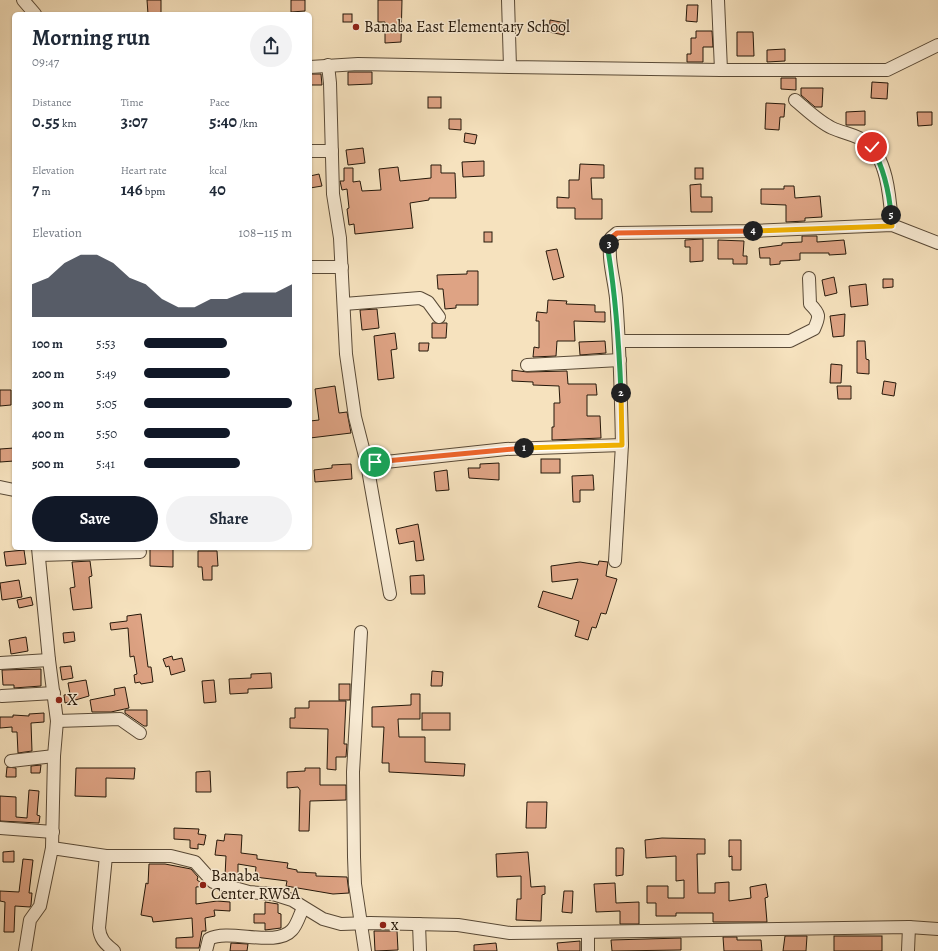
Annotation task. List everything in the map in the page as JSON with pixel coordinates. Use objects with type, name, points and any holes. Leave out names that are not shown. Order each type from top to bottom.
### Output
[{"type":"street","points":[[23,0],[33,12]]},
{"type":"street","points":[[508,0],[510,67]]},
{"type":"street","points":[[718,0],[721,70]]},
{"type":"street","points":[[312,67],[328,65],[721,70],[887,70],[938,45]]},
{"type":"street","points":[[328,65],[330,83],[333,194],[340,238],[349,378],[355,417],[367,464],[390,594]]},
{"type":"street","points":[[795,100],[830,128],[865,141],[872,147],[881,163],[889,194],[892,226]]},
{"type":"street","points":[[312,151],[332,151]]},
{"type":"street","points":[[616,561],[622,445],[620,360],[616,297],[608,250],[611,238],[617,233],[753,231],[892,226],[938,243]]},
{"type":"street","points":[[312,267],[342,267]]},
{"type":"street","points":[[619,341],[790,340],[814,329],[819,318],[817,310],[810,304],[809,278]]},
{"type":"street","points":[[344,304],[420,298],[428,302],[439,317]]},
{"type":"street","points":[[527,366],[620,360]]},
{"type":"street","points":[[367,464],[506,449],[622,445]]},
{"type":"street","points":[[0,487],[12,490]]},
{"type":"street","points":[[25,951],[30,920],[40,906],[52,848],[54,756],[57,721],[49,660],[39,552],[140,552]]},
{"type":"street","points":[[361,632],[353,772],[355,884],[364,951]]},
{"type":"street","points":[[0,663],[49,660]]},
{"type":"street","points":[[2,696],[54,693]]},
{"type":"street","points":[[57,721],[120,719],[140,732]]},
{"type":"street","points":[[10,761],[54,756]]},
{"type":"street","points":[[0,828],[53,832]]},
{"type":"street","points":[[52,848],[106,856],[171,856],[195,862],[213,882],[249,892],[273,894],[292,900],[303,908],[323,918],[341,924],[361,923],[458,926],[510,933],[910,927],[938,929]]},
{"type":"street","points":[[106,856],[99,928],[100,936],[103,942],[114,951]]},
{"type":"street","points":[[206,951],[208,939],[217,935],[266,938],[280,936],[292,930],[303,908]]},
{"type":"street","points":[[419,924],[420,951]]},
{"type":"street","points":[[908,951],[910,927]]},
{"type":"street","points":[[588,932],[588,951]]},
{"type":"building","points":[[147,0],[161,0],[161,12],[148,12]]},
{"type":"building","points":[[291,0],[305,0],[305,11],[291,12]]},
{"type":"building","points":[[378,0],[402,0],[401,42],[385,43],[385,22],[378,22]]},
{"type":"building","points":[[687,5],[698,5],[697,22],[686,21]]},
{"type":"building","points":[[343,14],[352,14],[352,22],[343,22]]},
{"type":"building","points":[[550,20],[566,23],[564,35],[549,32]]},
{"type":"building","points":[[696,31],[712,31],[713,47],[703,47],[703,62],[687,62],[687,54],[691,54],[691,38],[696,38]]},
{"type":"building","points":[[737,32],[753,32],[754,56],[737,56]]},
{"type":"building","points":[[785,49],[785,61],[767,62],[767,50]]},
{"type":"building","points":[[348,72],[372,72],[372,84],[348,85]]},
{"type":"building","points":[[312,74],[321,74],[322,85],[312,85]]},
{"type":"building","points":[[781,78],[796,78],[796,90],[781,89]]},
{"type":"building","points":[[872,82],[888,83],[887,99],[871,98]]},
{"type":"building","points":[[801,88],[823,88],[822,107],[815,107],[801,95]]},
{"type":"building","points":[[428,97],[441,97],[441,108],[428,108]]},
{"type":"building","points":[[766,103],[785,104],[784,117],[780,117],[779,130],[765,129]]},
{"type":"building","points":[[865,111],[865,125],[846,125],[846,112]]},
{"type":"building","points":[[917,112],[932,112],[932,125],[918,126]]},
{"type":"building","points":[[449,119],[461,119],[461,130],[449,129]]},
{"type":"building","points":[[465,133],[477,135],[475,144],[464,142]]},
{"type":"building","points":[[363,148],[365,163],[348,165],[346,150]]},
{"type":"building","points":[[484,161],[484,176],[463,177],[462,162]]},
{"type":"building","points":[[580,164],[604,165],[604,178],[591,178],[592,199],[602,199],[602,219],[575,219],[575,208],[557,208],[557,197],[569,198],[569,180],[579,180]]},
{"type":"building","points":[[431,165],[441,165],[441,173],[455,173],[456,198],[429,198],[429,200],[410,203],[413,228],[355,234],[354,224],[349,225],[347,189],[342,190],[340,181],[344,181],[344,168],[353,168],[353,182],[360,181],[362,191],[381,190],[379,169],[398,167],[400,181],[431,178]]},
{"type":"building","points":[[695,168],[703,168],[703,179],[695,179]]},
{"type":"building","points":[[319,174],[322,186],[312,188],[312,176]]},
{"type":"building","points":[[701,184],[701,197],[712,197],[712,212],[691,212],[690,185]]},
{"type":"building","points":[[784,186],[794,186],[795,198],[820,196],[822,217],[805,218],[805,221],[786,222],[786,205],[761,204],[761,189],[784,189]]},
{"type":"building","points":[[484,232],[492,232],[492,242],[484,242]]},
{"type":"building","points":[[802,236],[817,236],[817,242],[844,240],[846,254],[829,255],[829,253],[800,253],[800,260],[780,261],[780,264],[770,265],[770,258],[760,258],[759,248],[782,245],[782,243],[802,242]]},
{"type":"building","points":[[703,239],[703,261],[690,262],[690,247],[685,247],[685,240]]},
{"type":"building","points":[[718,240],[744,241],[743,256],[747,256],[747,264],[733,264],[733,259],[718,259]]},
{"type":"building","points":[[557,249],[564,277],[553,280],[546,251]]},
{"type":"building","points":[[467,271],[478,271],[478,305],[456,305],[456,308],[445,309],[443,289],[438,289],[437,275],[467,274]]},
{"type":"building","points":[[834,277],[837,293],[825,296],[822,280]]},
{"type":"building","points":[[883,279],[893,279],[893,287],[883,288]]},
{"type":"building","points":[[866,284],[868,305],[851,307],[849,286]]},
{"type":"building","points":[[548,300],[567,301],[566,304],[595,305],[595,312],[605,312],[605,322],[574,321],[575,341],[557,341],[556,356],[533,357],[534,347],[539,348],[539,321],[536,321],[537,312],[547,313]]},
{"type":"building","points":[[377,309],[379,328],[362,330],[360,310]]},
{"type":"building","points":[[845,314],[844,336],[833,337],[830,316]]},
{"type":"building","points":[[432,323],[447,323],[446,338],[432,338]]},
{"type":"building","points":[[395,333],[397,349],[391,350],[394,378],[378,380],[374,336]]},
{"type":"building","points":[[605,341],[606,353],[580,355],[579,342]]},
{"type":"building","points":[[857,341],[865,341],[866,359],[869,360],[869,374],[857,373]]},
{"type":"building","points":[[419,343],[429,343],[428,351],[419,351]]},
{"type":"building","points":[[831,364],[842,365],[841,383],[830,383]]},
{"type":"building","points":[[512,370],[527,372],[567,371],[568,384],[596,384],[597,395],[587,395],[587,416],[600,416],[601,438],[552,440],[552,427],[554,427],[554,403],[560,403],[559,386],[533,385],[533,382],[512,381]]},
{"type":"building","points":[[884,381],[896,383],[894,396],[882,394]]},
{"type":"building","points":[[335,386],[339,413],[347,412],[351,433],[312,438],[312,421],[319,420],[315,389]]},
{"type":"building","points":[[837,386],[851,386],[851,399],[838,399]]},
{"type":"building","points":[[0,390],[11,390],[11,405],[0,406]]},
{"type":"building","points":[[12,448],[12,461],[0,462],[0,449]]},
{"type":"building","points":[[541,459],[560,459],[560,473],[541,473]]},
{"type":"building","points":[[499,463],[499,480],[469,478],[468,468],[480,468],[480,464]]},
{"type":"building","points":[[351,464],[352,479],[315,482],[314,470],[332,468],[332,465]]},
{"type":"building","points":[[447,470],[449,490],[436,491],[434,472]]},
{"type":"building","points":[[593,475],[594,490],[580,490],[580,502],[573,502],[572,476]]},
{"type":"building","points":[[418,524],[424,560],[416,561],[414,541],[399,544],[396,529]]},
{"type":"building","points":[[24,550],[26,564],[6,566],[4,552]]},
{"type":"building","points":[[150,550],[173,550],[173,567],[150,566]]},
{"type":"building","points":[[198,551],[217,551],[218,566],[212,566],[212,580],[203,580],[202,567],[198,567]]},
{"type":"building","points":[[90,561],[92,576],[89,577],[92,608],[73,610],[70,588],[75,587],[72,562]]},
{"type":"building","points":[[599,561],[608,562],[606,576],[617,579],[606,614],[601,613],[596,628],[592,627],[588,640],[575,636],[579,621],[538,607],[543,591],[572,599],[578,579],[552,582],[551,566],[580,562],[598,565]]},
{"type":"building","points":[[424,575],[425,594],[411,594],[410,576]]},
{"type":"building","points":[[19,580],[22,597],[2,600],[0,583]]},
{"type":"building","points":[[31,597],[33,605],[19,608],[17,600]]},
{"type":"building","points":[[141,614],[148,667],[151,667],[153,682],[141,684],[140,682],[135,683],[134,675],[137,674],[134,656],[130,657],[128,628],[111,630],[110,623],[127,621],[127,616]]},
{"type":"building","points":[[74,632],[75,641],[64,643],[63,633]]},
{"type":"building","points":[[26,637],[28,651],[11,654],[9,640]]},
{"type":"building","points":[[172,656],[173,660],[182,658],[185,671],[171,675],[169,666],[166,667],[163,659]]},
{"type":"building","points":[[71,666],[73,678],[62,680],[60,667]]},
{"type":"building","points":[[41,669],[41,686],[14,688],[14,685],[3,685],[2,670]]},
{"type":"building","points":[[432,671],[443,672],[442,686],[431,686]]},
{"type":"building","points":[[271,673],[272,688],[248,689],[248,693],[230,694],[229,679],[251,678],[251,674]]},
{"type":"building","points":[[86,680],[89,696],[65,703],[64,695],[70,694],[68,683]]},
{"type":"building","points":[[214,680],[216,702],[204,703],[202,681]]},
{"type":"building","points":[[339,684],[350,684],[350,700],[339,700]]},
{"type":"building","points":[[125,687],[129,708],[111,712],[92,712],[90,700],[115,695],[114,689]]},
{"type":"building","points":[[411,694],[420,694],[420,719],[398,719],[399,737],[425,737],[425,762],[465,764],[464,776],[389,772],[389,763],[382,763],[384,727],[372,727],[372,707],[411,705]]},
{"type":"building","points":[[309,701],[346,701],[344,744],[347,744],[346,757],[336,757],[336,770],[327,769],[328,729],[290,728],[290,718],[295,718],[295,708],[309,708]]},
{"type":"building","points":[[125,710],[147,710],[147,726],[144,726],[125,713]]},
{"type":"building","points":[[44,713],[44,722],[31,723],[32,751],[18,753],[17,732],[12,732],[12,727],[0,728],[0,717],[13,717],[13,715],[29,716],[29,714]]},
{"type":"building","points":[[422,713],[450,713],[450,730],[422,730]]},
{"type":"building","points":[[41,765],[40,773],[31,773],[31,766]]},
{"type":"building","points":[[7,767],[16,768],[16,777],[6,777]]},
{"type":"building","points":[[76,768],[135,768],[134,779],[106,778],[106,797],[75,796]]},
{"type":"building","points":[[305,768],[320,768],[320,785],[346,785],[346,800],[310,801],[309,831],[299,831],[300,790],[298,787],[287,788],[287,772],[305,771]]},
{"type":"building","points":[[210,771],[211,792],[196,792],[196,772]]},
{"type":"building","points":[[29,790],[39,791],[37,815],[40,816],[39,823],[0,821],[0,796],[16,797],[16,817],[27,818]]},
{"type":"building","points":[[527,802],[547,802],[546,828],[526,828]]},
{"type":"building","points":[[174,828],[199,829],[198,834],[206,835],[204,845],[198,844],[198,849],[190,848],[190,840],[174,839]]},
{"type":"building","points":[[225,834],[242,835],[241,853],[257,855],[257,859],[288,863],[287,868],[297,870],[297,872],[316,873],[316,876],[347,877],[349,893],[333,894],[286,886],[287,881],[255,877],[256,867],[238,864],[238,876],[225,876],[226,856],[215,855],[217,840],[224,841]]},
{"type":"building","points":[[662,838],[705,839],[705,854],[697,854],[698,893],[715,893],[715,883],[729,882],[729,901],[751,898],[750,887],[766,884],[768,897],[765,898],[767,922],[713,922],[713,913],[676,913],[676,916],[656,916],[656,903],[647,903],[647,886],[668,886],[668,898],[684,898],[684,880],[676,881],[676,856],[646,858],[645,840]]},
{"type":"building","points":[[729,840],[741,840],[741,870],[732,870],[732,856],[729,857]]},
{"type":"building","points":[[616,848],[623,848],[624,850],[623,875],[616,876]]},
{"type":"building","points":[[14,851],[14,862],[3,862],[3,852]]},
{"type":"building","points":[[528,852],[531,887],[545,886],[545,894],[542,895],[541,921],[516,920],[517,899],[521,899],[521,876],[497,877],[496,854]]},
{"type":"building","points":[[23,859],[33,860],[29,893],[32,893],[31,905],[30,907],[15,906],[14,932],[4,932],[5,902],[0,901],[0,891],[19,892]]},
{"type":"building","points":[[149,864],[165,864],[191,869],[198,877],[197,880],[206,886],[196,887],[196,904],[217,901],[230,902],[230,911],[214,910],[215,916],[205,918],[206,931],[202,931],[199,948],[176,948],[176,938],[193,937],[192,918],[153,922],[152,917],[141,915],[146,883],[148,884]]},
{"type":"building","points":[[615,883],[616,903],[639,902],[639,924],[620,924],[620,911],[596,912],[594,884]]},
{"type":"building","points":[[564,891],[573,891],[572,913],[562,912]]},
{"type":"building","points":[[265,902],[278,904],[278,913],[281,914],[281,928],[265,930],[265,923],[254,923],[254,914],[265,914]]},
{"type":"building","points":[[374,931],[397,931],[398,950],[375,951]]},
{"type":"building","points":[[785,936],[807,936],[806,951],[783,951]]},
{"type":"building","points":[[834,936],[882,936],[882,951],[834,951]]},
{"type":"building","points":[[723,937],[737,937],[737,940],[761,940],[762,951],[724,951]]},
{"type":"building","points":[[681,938],[681,950],[612,951],[611,940]]},
{"type":"building","points":[[580,941],[580,951],[558,951],[557,943]]},
{"type":"building","points":[[231,943],[248,944],[247,951],[230,951]]},
{"type":"building","points":[[496,943],[497,951],[474,951],[474,945]]},
{"type":"place","name":"Banaba East Elementary School","points":[[356,27]]},
{"type":"place","name":"X","points":[[59,700]]},
{"type":"place","name":"Banaba Center RWSA","points":[[203,885]]},
{"type":"place","name":"x","points":[[383,925]]},
{"type":"route","points":[[375,462],[506,449],[622,445],[619,341],[616,297],[608,250],[611,238],[617,233],[753,231],[892,226],[889,194],[881,163],[872,147]]}]
